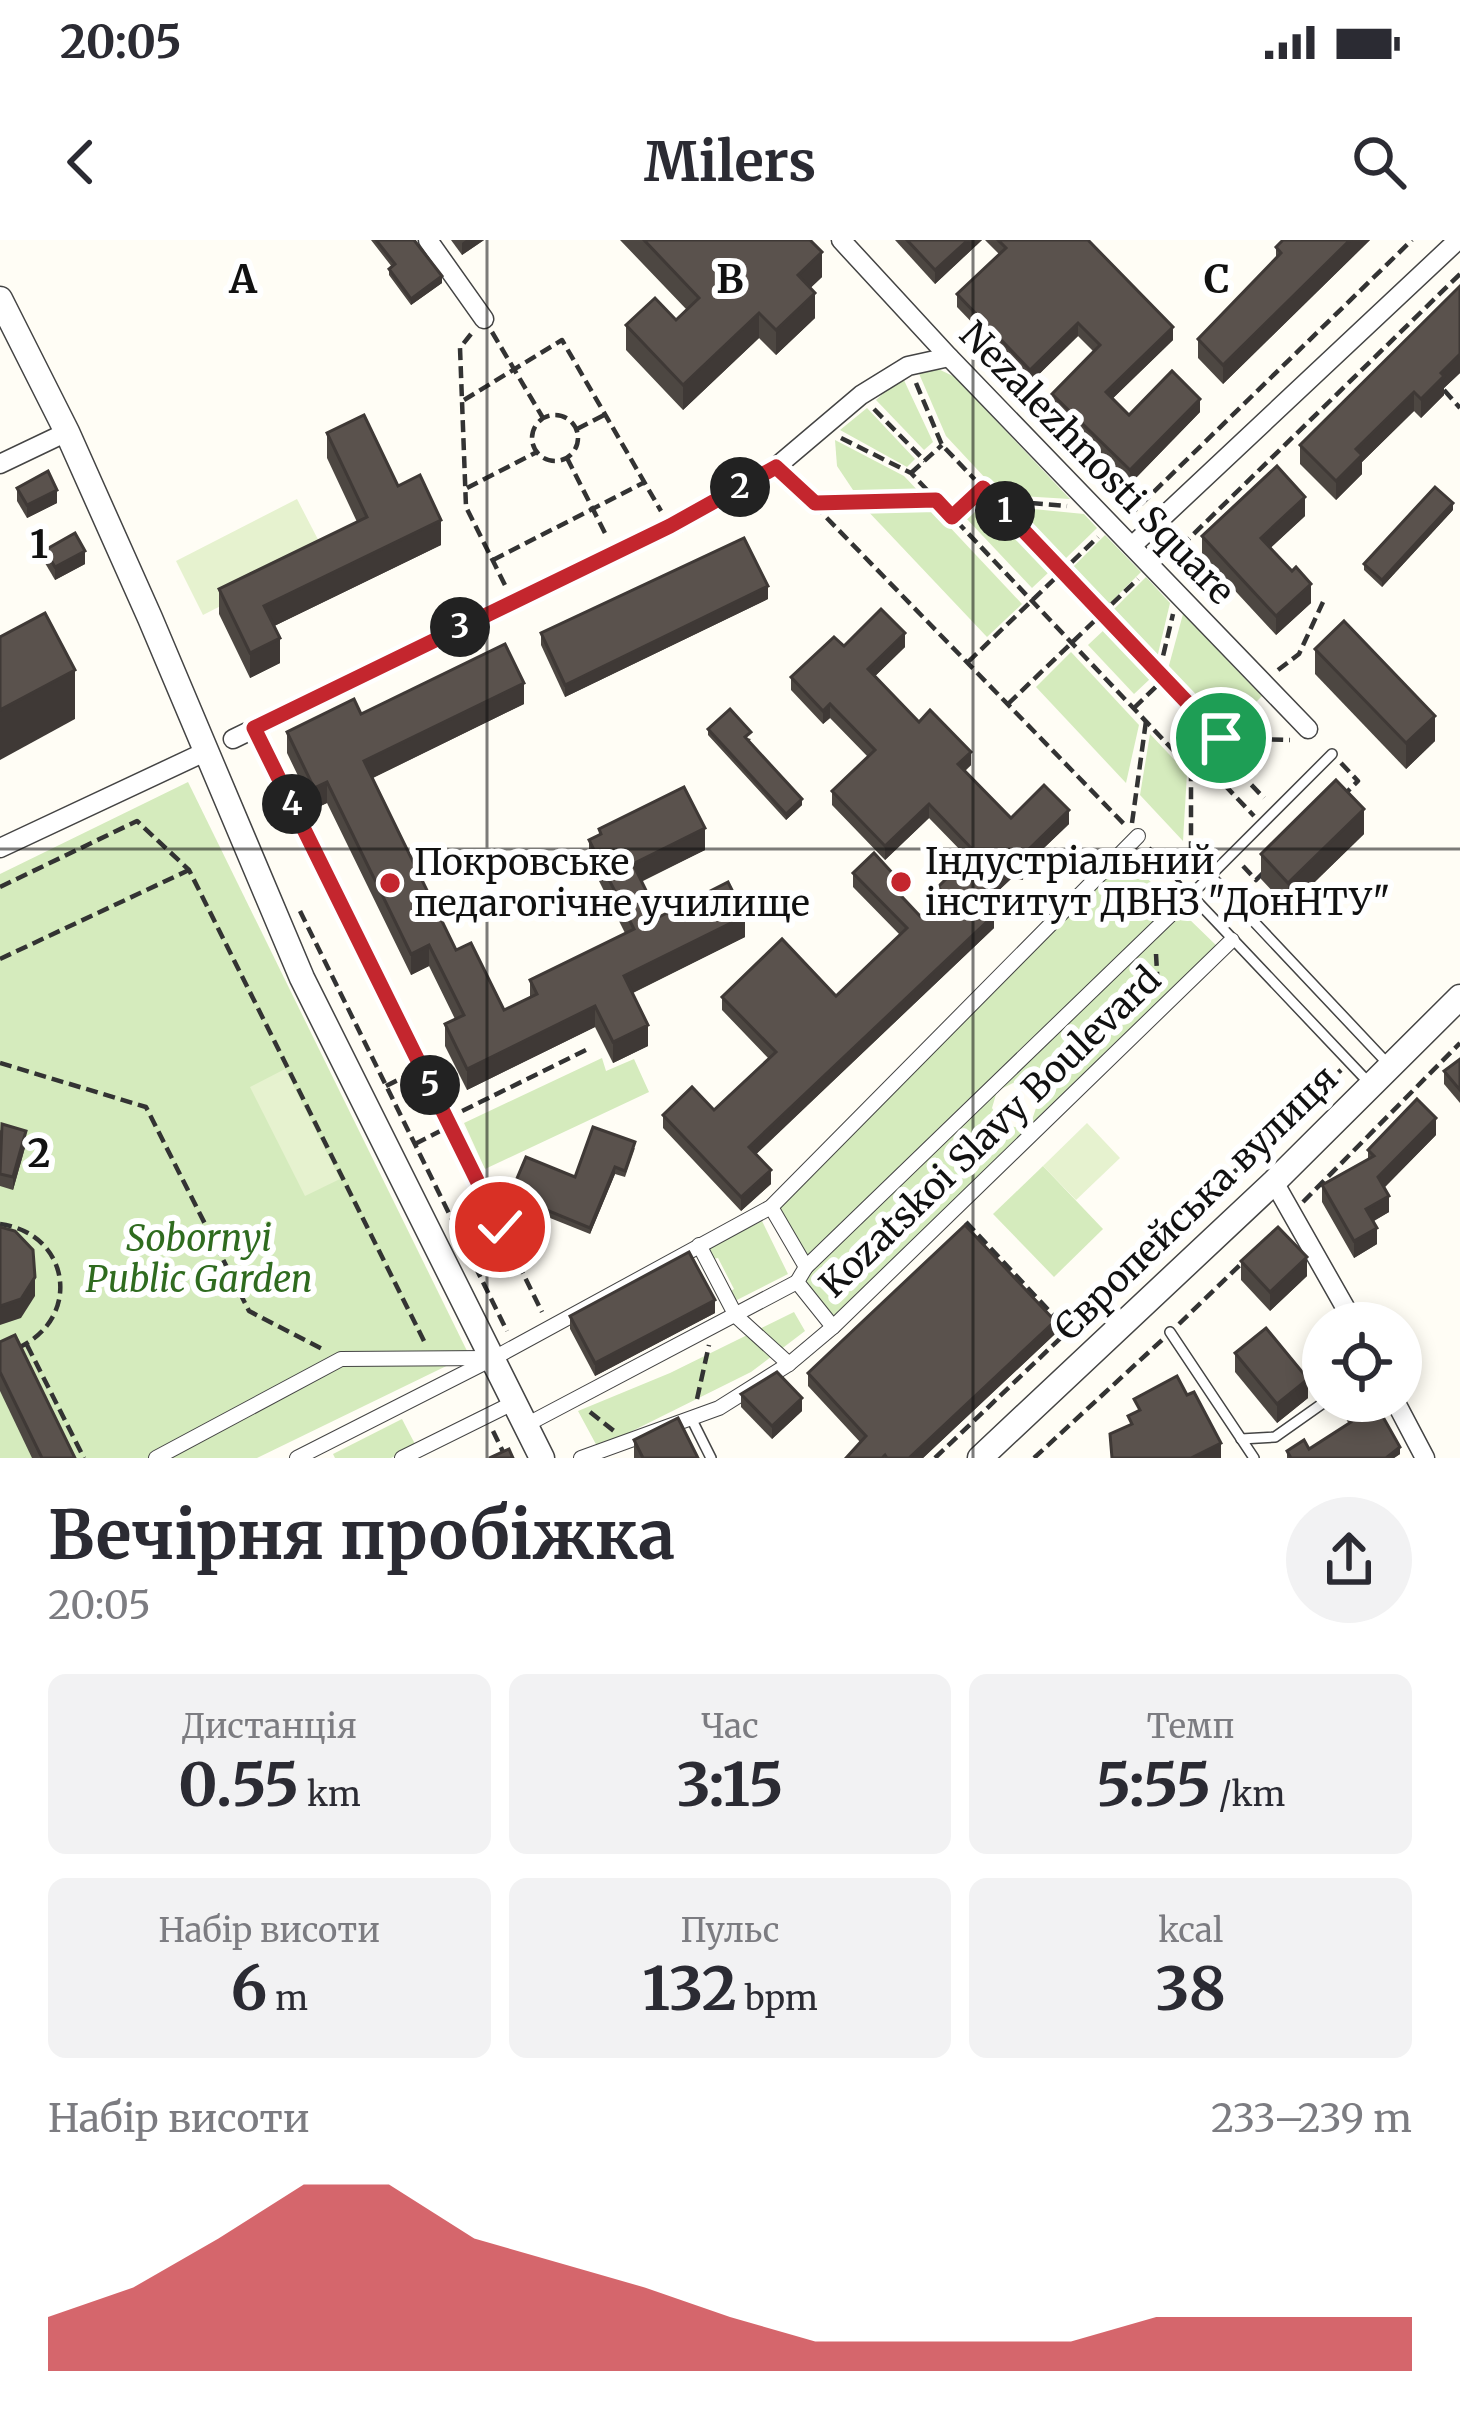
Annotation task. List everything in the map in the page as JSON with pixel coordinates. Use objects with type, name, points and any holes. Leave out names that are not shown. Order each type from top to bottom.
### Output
[{"type":"street","points":[[428,240],[484,319]]},
{"type":"street","name":"Nezalezhnosti Square","points":[[842,240],[1308,730]]},
{"type":"street","points":[[1132,546],[1458,240]]},
{"type":"street","points":[[0,299],[67,431],[302,978],[504,1353],[520,1413],[542,1458]]},
{"type":"street","points":[[233,739],[670,526],[776,467],[861,395],[908,366],[949,357]]},
{"type":"street","points":[[0,464],[67,431]]},
{"type":"street","points":[[0,848],[207,752]]},
{"type":"street","points":[[297,1458],[504,1353],[771,1207],[1138,836]]},
{"type":"street","name":"Kozatskoi Slavy Boulevard","points":[[402,1458],[486,1416],[575,1400],[797,1282],[806,1267],[1191,895]]},
{"type":"street","name":"Kozatskoi Slavy Boulevard","points":[[797,1282],[833,1327],[1232,940]]},
{"type":"street","name":"Європейська вулиця","points":[[980,1458],[1274,1182],[1460,997]]},
{"type":"street","points":[[1274,1182],[1342,1302]]},
{"type":"street","name":"Kozatskoi Slavy Boulevard","points":[[771,1207],[806,1267]]},
{"type":"street","points":[[699,1245],[736,1316],[789,1364]]},
{"type":"street","points":[[580,1458],[719,1408],[789,1364],[833,1327]]},
{"type":"street","points":[[156,1458],[341,1359],[504,1353]]},
{"type":"street","points":[[1406,1422],[1425,1458]]},
{"type":"lane","points":[[1332,754],[1191,895],[1371,1084]]},
{"type":"lane","points":[[1209,874],[1390,1066]]},
{"type":"lane","points":[[1170,1332],[1254,1458]]},
{"type":"lane","points":[[1241,1439],[1275,1437],[1302,1418]]},
{"type":"lane","points":[[692,1420],[711,1458]]},
{"type":"path","points":[[968,662],[1412,240]]},
{"type":"path","points":[[1008,704],[1460,274]]},
{"type":"path","points":[[513,601],[466,507],[460,348],[484,319],[543,418]]},
{"type":"path","points":[[462,401],[562,340],[670,526]]},
{"type":"path","points":[[908,366],[942,445],[1222,739]]},
{"type":"path","points":[[1443,389],[1460,408]]},
{"type":"path","points":[[861,395],[925,460]]},
{"type":"path","points":[[577,429],[605,414]]},
{"type":"path","points":[[543,418],[563,416],[577,429]]},
{"type":"path","points":[[543,418],[532,437],[537,452],[554,461],[567,458],[576,448],[577,429]]},
{"type":"path","points":[[824,429],[911,473],[1191,769],[1191,895]]},
{"type":"path","points":[[911,473],[942,445]]},
{"type":"path","points":[[465,489],[537,452]]},
{"type":"path","points":[[567,458],[615,553]]},
{"type":"path","points":[[776,467],[1131,831],[1146,721]]},
{"type":"path","points":[[493,560],[645,482]]},
{"type":"path","points":[[952,517],[983,488]]},
{"type":"path","points":[[815,503],[936,500]]},
{"type":"path","points":[[994,500],[1096,509]]},
{"type":"path","points":[[1134,708],[1162,676],[1178,594]]},
{"type":"path","points":[[254,728],[550,1328]]},
{"type":"path","points":[[1191,769],[1222,739],[1319,741],[1308,730]]},
{"type":"path","points":[[1214,746],[1275,809]]},
{"type":"path","points":[[1332,754],[1358,782],[1341,798]]},
{"type":"path","points":[[1200,760],[1260,823]]},
{"type":"path","points":[[0,887],[137,820],[189,870],[433,1358]]},
{"type":"path","points":[[1138,836],[1191,895]]},
{"type":"path","points":[[1230,853],[1256,880],[1269,867]]},
{"type":"path","points":[[0,959],[189,870]]},
{"type":"path","points":[[292,895],[415,1144],[504,1353]]},
{"type":"path","points":[[1155,930],[1159,1006]]},
{"type":"path","points":[[1292,1213],[1460,1043]]},
{"type":"path","points":[[415,1144],[586,1050]]},
{"type":"path","points":[[935,1458],[1350,1062]]},
{"type":"path","points":[[0,1064],[146,1106],[249,1311],[341,1359]]},
{"type":"path","points":[[386,1086],[422,1068]]},
{"type":"path","points":[[954,1209],[1068,1331]]},
{"type":"path","points":[[0,1224],[26,1230],[44,1244],[56,1262],[61,1283],[59,1305],[50,1325],[14,1350]]},
{"type":"path","points":[[1034,1458],[1247,1257]]},
{"type":"path","points":[[692,1420],[713,1328]]},
{"type":"path","points":[[27,1344],[84,1458]]},
{"type":"path","points":[[575,1400],[628,1442]]},
{"type":"path","points":[[486,1416],[506,1458]]},
{"type":"green space","points":[[934,367],[955,377],[1070,499],[1001,495],[946,436],[917,369]]},
{"type":"green space","points":[[902,376],[933,442],[924,450],[876,400]]},
{"type":"green space","points":[[867,408],[915,459],[907,467],[840,430]]},
{"type":"green space","points":[[835,440],[904,476],[921,494],[857,496],[837,466]]},
{"type":"green space","points":[[297,499],[325,553],[203,615],[176,561]]},
{"type":"green space","points":[[982,501],[1049,572],[1032,588],[965,517]]},
{"type":"green space","points":[[929,505],[1022,604],[987,637],[864,507]]},
{"type":"green space","points":[[1013,507],[1084,514],[1097,528],[1063,561]]},
{"type":"green space","points":[[1105,535],[1141,572],[1107,606],[1071,569]]},
{"type":"green space","points":[[1146,577],[1170,603],[1157,658],[1112,611]]},
{"type":"green space","points":[[1183,614],[1262,696],[1227,732],[1168,669]]},
{"type":"green space","points":[[1105,629],[1151,678],[1134,694],[1088,645]]},
{"type":"green space","points":[[1071,652],[1139,725],[1126,783],[1036,687]]},
{"type":"green space","points":[[1150,734],[1187,773],[1183,841],[1140,795]]},
{"type":"green space","name":"Sobornyi Public Garden","points":[[188,782],[469,1355],[257,1458],[0,1458],[0,874]]},
{"type":"green space","points":[[1124,856],[1219,948],[833,1327],[797,1282],[806,1267],[771,1207]],"holes":[[[1013,1083],[1030,1089],[1037,1105],[1032,1120],[1018,1128],[1001,1123],[992,1108],[997,1091]]]},
{"type":"green space","points":[[602,1058],[606,1071],[634,1059],[649,1092],[485,1169],[464,1123]]},
{"type":"green space","points":[[285,1069],[340,1179],[305,1196],[250,1087]]},
{"type":"green space","points":[[1087,1123],[1120,1158],[1076,1200],[1043,1166]]},
{"type":"green space","points":[[1043,1166],[1103,1229],[1054,1277],[993,1214]]},
{"type":"green space","points":[[762,1221],[788,1274],[733,1302],[728,1293],[734,1289],[718,1258],[712,1259],[707,1249]]},
{"type":"green space","points":[[794,1312],[805,1331],[751,1372],[598,1448],[578,1411],[670,1373]]},
{"type":"green space","points":[[402,1419],[416,1446],[391,1458],[335,1458],[333,1454]]},
{"type":"building","points":[[376,240],[414,240],[442,276],[411,299],[389,269],[395,264]]},
{"type":"building","points":[[644,240],[810,240],[822,252],[798,275],[815,293],[776,330],[759,313],[683,385],[626,325],[655,298],[676,320],[699,298]]},
{"type":"building","points":[[907,240],[968,240],[935,270]]},
{"type":"building","points":[[998,240],[1088,240],[1173,327],[1106,392],[1129,415],[1172,371],[1200,399],[1130,470],[1052,394],[1100,345],[1078,323],[1030,370],[957,294],[1006,248]]},
{"type":"building","points":[[1283,240],[1350,240],[1223,365],[1198,339],[1281,253],[1276,247]]},
{"type":"building","points":[[1460,286],[1460,354],[1421,399],[1414,392],[1356,449],[1362,455],[1336,481],[1300,445]]},
{"type":"building","points":[[364,415],[398,486],[420,475],[441,520],[264,606],[280,638],[250,653],[219,589],[367,517],[327,433]]},
{"type":"building","points":[[1277,466],[1305,497],[1261,538],[1311,584],[1276,616],[1202,536]]},
{"type":"building","points":[[48,471],[57,490],[27,505],[17,488]]},
{"type":"building","points":[[1435,487],[1453,503],[1382,580],[1364,564]]},
{"type":"building","points":[[75,533],[85,551],[55,567],[45,550]]},
{"type":"building","points":[[744,538],[768,586],[565,685],[541,633]]},
{"type":"building","points":[[881,609],[905,633],[868,669],[919,722],[930,710],[971,752],[958,764],[1011,818],[1044,785],[1069,810],[1024,854],[1023,867],[1012,864],[977,897],[994,915],[749,1147],[771,1170],[741,1197],[663,1115],[692,1087],[714,1110],[776,1052],[722,997],[782,939],[836,996],[907,928],[853,873],[874,853],[897,878],[890,884],[920,916],[944,893],[938,887],[974,851],[929,804],[885,846],[832,791],[875,750],[830,704],[823,711],[791,677],[834,637],[844,646]]},
{"type":"building","points":[[45,613],[75,670],[0,710],[0,637]]},
{"type":"building","points":[[1344,621],[1435,716],[1406,743],[1315,649]]},
{"type":"building","points":[[505,644],[524,683],[364,761],[456,950],[471,943],[504,1010],[537,994],[530,980],[634,929],[589,840],[601,834],[599,829],[684,787],[705,828],[633,864],[659,917],[728,882],[745,916],[624,976],[648,1025],[613,1042],[595,1006],[467,1069],[445,1024],[464,1015],[429,945],[411,954],[327,782],[314,788],[287,732],[354,699],[361,714]]},
{"type":"building","points":[[730,709],[751,732],[745,737],[802,799],[786,814],[708,729]]},
{"type":"building","points":[[1336,780],[1364,809],[1288,883],[1261,854]]},
{"type":"building","points":[[1460,1059],[1460,1090],[1444,1071]]},
{"type":"building","points":[[1417,1099],[1436,1118],[1378,1177],[1389,1196],[1366,1209],[1377,1228],[1354,1241],[1322,1185],[1374,1156],[1368,1150]]},
{"type":"building","points":[[2,1124],[26,1131],[13,1177],[0,1174]]},
{"type":"building","points":[[593,1127],[635,1142],[625,1171],[615,1167],[590,1228],[510,1195],[526,1157],[575,1177]]},
{"type":"building","points":[[965,1225],[1055,1321],[909,1458],[846,1458],[866,1436],[808,1373]]},
{"type":"building","points":[[0,1227],[15,1231],[33,1250],[35,1277],[21,1299],[0,1306]]},
{"type":"building","points":[[1278,1227],[1307,1257],[1270,1292],[1241,1261]]},
{"type":"building","points":[[689,1252],[715,1300],[595,1363],[570,1316]]},
{"type":"building","points":[[1266,1328],[1302,1372],[1302,1384],[1277,1404],[1235,1353]]},
{"type":"building","points":[[15,1335],[75,1458],[42,1458],[0,1372],[0,1342]]},
{"type":"building","points":[[777,1372],[802,1398],[772,1426],[741,1394]]},
{"type":"building","points":[[1177,1376],[1187,1395],[1194,1392],[1221,1443],[1191,1458],[1112,1458],[1110,1434],[1132,1424],[1128,1416],[1140,1410],[1134,1399]]},
{"type":"building","points":[[678,1418],[698,1458],[643,1458],[634,1440]]},
{"type":"building","points":[[1351,1422],[1386,1422],[1400,1447],[1386,1458],[1291,1458],[1287,1451],[1304,1440],[1309,1449]]},
{"type":"building","points":[[509,1449],[513,1458],[489,1458]]},
{"type":"place","name":"Індустріальний інститут ДВНЗ \"ДонНТУ\"","points":[[901,882]]},
{"type":"place","name":"Покровське педагогічне училище","points":[[390,883]]},
{"type":"route","points":[[500,1227],[254,728],[670,526],[776,467],[815,503],[936,500],[952,517],[983,488],[1221,738]]}]
